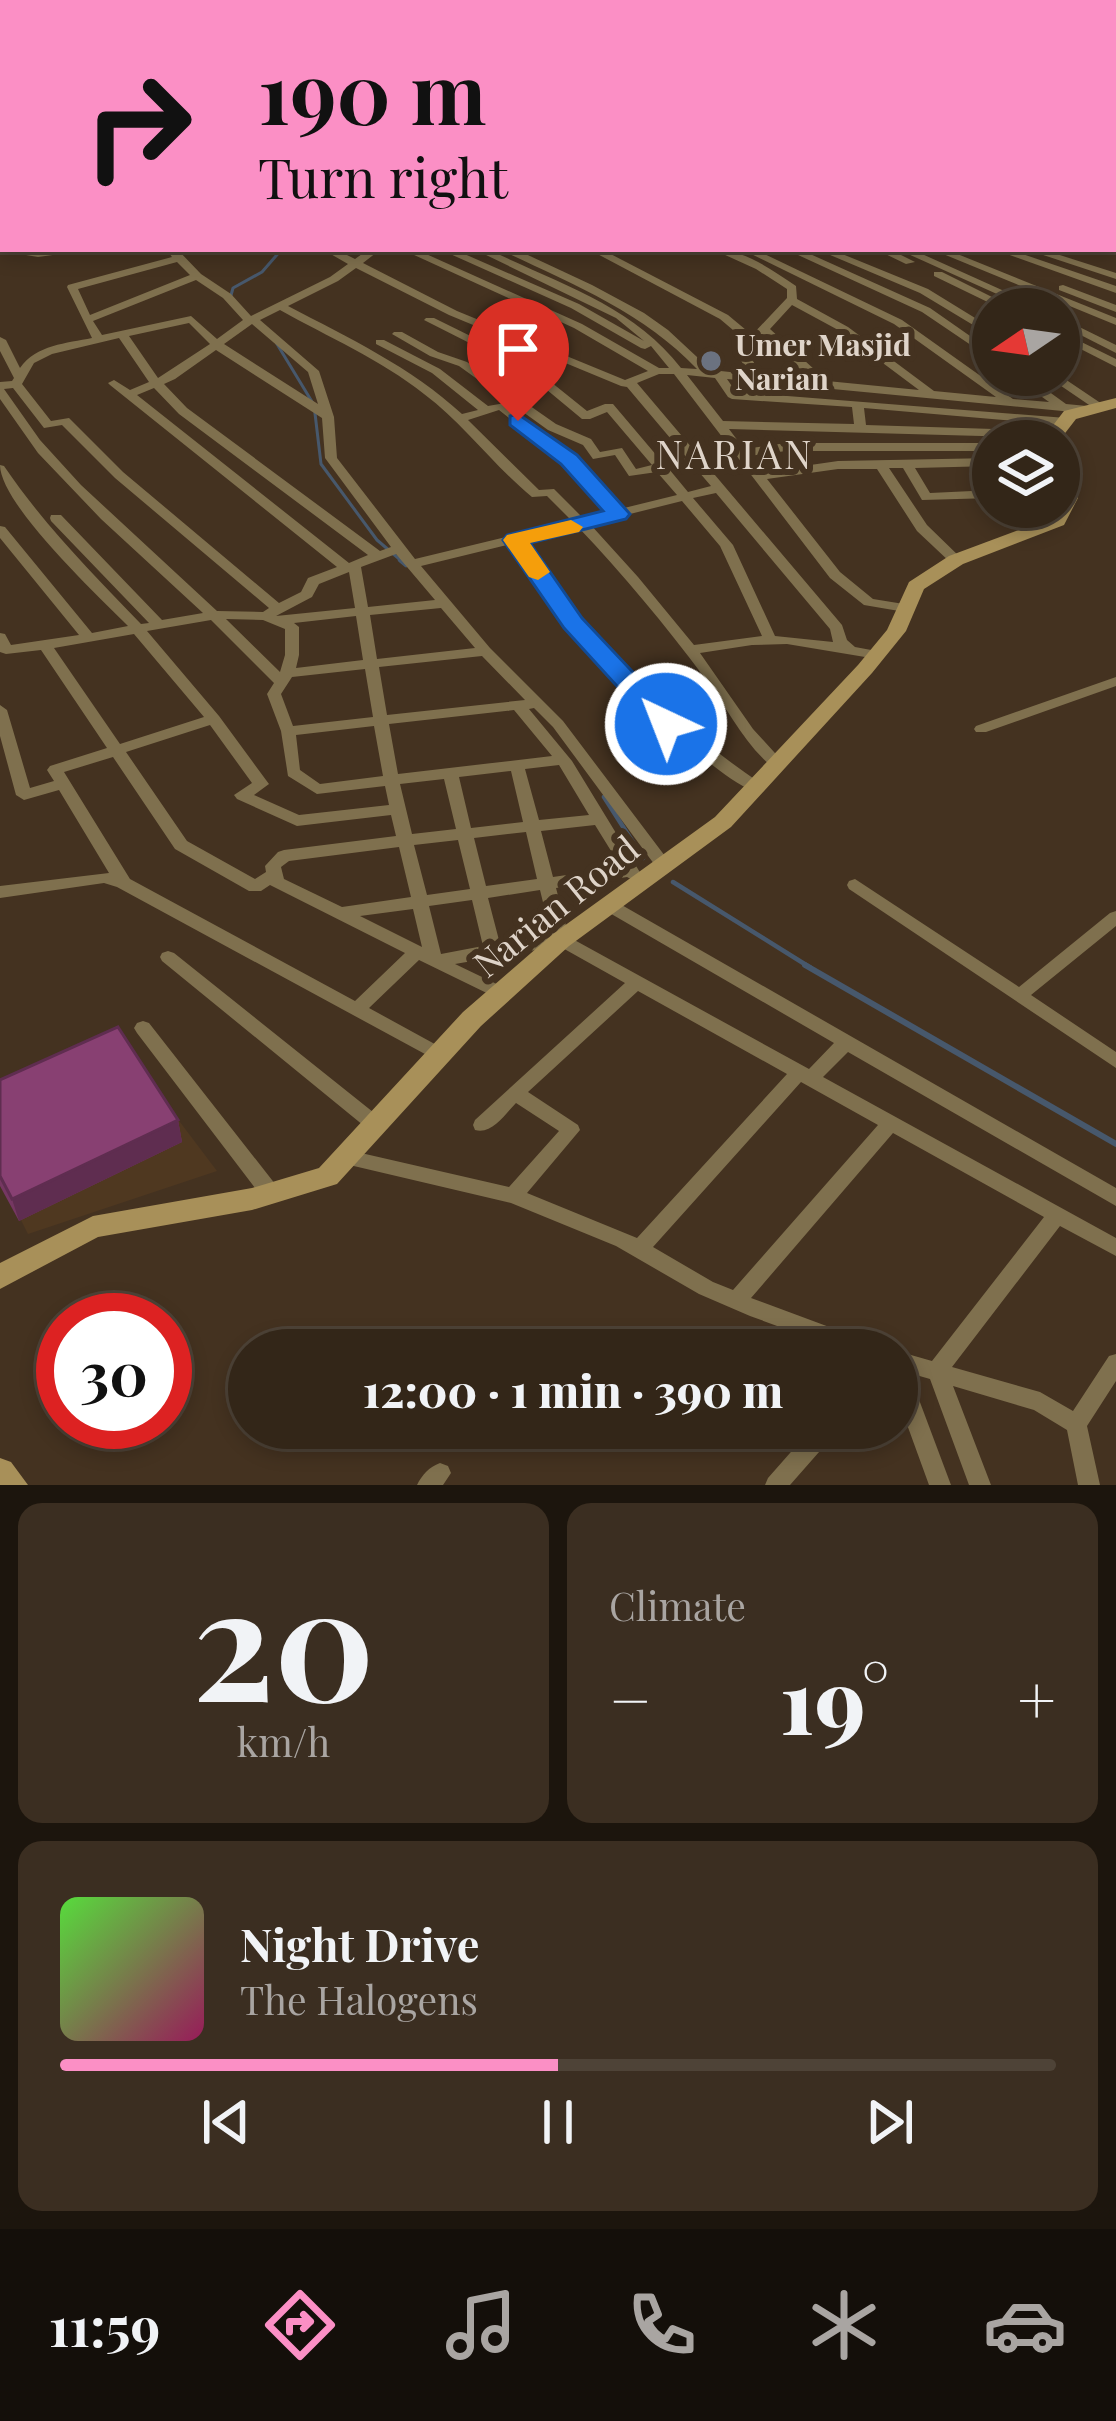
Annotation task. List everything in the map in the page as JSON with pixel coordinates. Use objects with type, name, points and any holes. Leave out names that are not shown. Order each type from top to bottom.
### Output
[{"type":"main road","points":[[1070,420],[1099,406]]},
{"type":"main road","name":"Narian Road","points":[[0,1277],[93,1227],[272,1195],[328,1176],[436,1053],[561,940],[634,876],[663,864],[722,822],[896,632],[916,586],[956,560],[1038,528]]},
{"type":"main road","points":[[0,1472],[14,1485]]},
{"type":"street","points":[[333,252],[450,311],[594,374],[631,384],[851,651]]},
{"type":"street","points":[[128,395],[190,365],[251,320],[358,265],[373,252]]},
{"type":"street","points":[[413,252],[578,326],[657,370],[1010,402]]},
{"type":"street","points":[[451,252],[575,306],[682,371]]},
{"type":"street","points":[[496,252],[490,254],[620,316],[682,371],[741,454],[854,594],[869,602],[904,608]]},
{"type":"street","points":[[511,252],[641,314],[685,346],[732,395]]},
{"type":"street","points":[[599,252],[724,317],[753,341]]},
{"type":"street","points":[[724,252],[792,288],[790,300],[742,352],[757,378]]},
{"type":"street","points":[[752,252],[898,322],[1010,402],[1045,420]]},
{"type":"street","points":[[797,252],[926,310],[972,342]]},
{"type":"street","points":[[827,252],[924,291],[972,321]]},
{"type":"street","points":[[887,252],[972,291]]},
{"type":"street","points":[[909,252],[991,288]]},
{"type":"street","points":[[943,252],[1116,322]]},
{"type":"street","points":[[968,252],[1116,309]]},
{"type":"street","points":[[1007,252],[1116,290]]},
{"type":"street","points":[[1039,252],[1116,276]]},
{"type":"street","points":[[100,340],[72,287],[175,254],[313,371],[328,417],[331,458],[396,545],[485,651],[537,703],[663,864]]},
{"type":"street","points":[[1100,272],[1116,258]]},
{"type":"street","points":[[87,320],[197,276]]},
{"type":"street","points":[[790,300],[844,328],[931,394]]},
{"type":"street","points":[[280,306],[430,392],[523,484],[536,494],[550,492],[691,650],[725,694],[751,743],[776,763]]},
{"type":"street","points":[[346,357],[450,311]]},
{"type":"street","points":[[286,678],[91,502],[44,454],[0,388],[18,381],[30,361],[48,351],[191,320],[215,344],[328,417]]},
{"type":"street","points":[[430,320],[527,368],[586,416],[609,407],[726,545],[769,637]]},
{"type":"street","points":[[764,329],[823,384]]},
{"type":"street","points":[[1080,331],[1116,350]]},
{"type":"street","points":[[398,334],[434,355],[463,364],[552,427],[586,442],[597,456],[618,451],[633,472],[696,460]]},
{"type":"street","points":[[123,336],[183,411],[378,556]]},
{"type":"street","points":[[0,340],[18,381],[48,425],[64,421],[274,616],[292,627],[295,657],[274,694],[288,731],[293,772],[316,789],[563,760]]},
{"type":"street","points":[[380,342],[436,371],[487,411]]},
{"type":"street","points":[[1080,345],[1116,364]]},
{"type":"street","points":[[631,384],[657,370]]},
{"type":"street","points":[[114,383],[351,566],[364,611],[391,781],[420,902],[425,956]]},
{"type":"street","points":[[703,399],[732,395],[1003,420]]},
{"type":"street","points":[[1034,396],[1052,420]]},
{"type":"street","points":[[858,404],[860,428]]},
{"type":"street","points":[[460,419],[501,406],[550,442],[618,514]]},
{"type":"street","points":[[721,425],[972,427]]},
{"type":"street","points":[[741,454],[786,448],[972,446]]},
{"type":"street","points":[[759,476],[838,465],[972,462]]},
{"type":"street","points":[[907,464],[926,497],[972,495]]},
{"type":"street","points":[[881,465],[922,528],[956,560]]},
{"type":"street","points":[[0,469],[38,528],[136,628],[214,719],[261,784],[242,795],[297,821],[398,809]]},
{"type":"street","points":[[413,564],[720,488]]},
{"type":"street","points":[[56,518],[158,624]]},
{"type":"street","points":[[0,530],[87,636]]},
{"type":"street","points":[[515,540],[573,623],[666,724],[754,787]]},
{"type":"street","points":[[274,616],[307,594],[314,581],[399,548],[396,545]]},
{"type":"street","points":[[2,646],[45,646],[217,615],[274,616],[446,603]]},
{"type":"street","points":[[691,650],[769,637],[798,638],[877,655]]},
{"type":"street","points":[[45,646],[181,845],[255,887],[273,875]]},
{"type":"street","points":[[286,678],[485,651]]},
{"type":"street","points":[[981,729],[1116,680]]},
{"type":"street","points":[[288,731],[537,703]]},
{"type":"street","points":[[340,914],[547,883],[634,876],[563,760],[518,705]]},
{"type":"street","points":[[0,710],[24,795],[63,784]]},
{"type":"street","points":[[123,883],[55,770],[214,719]]},
{"type":"street","points":[[517,766],[561,940]]},
{"type":"street","points":[[450,773],[493,951]]},
{"type":"street","points":[[501,994],[278,882],[273,866],[284,856],[599,819]]},
{"type":"street","points":[[0,892],[104,877],[123,883],[436,1053]]},
{"type":"street","points":[[855,885],[1116,1061]]},
{"type":"street","points":[[607,904],[1116,1198]]},
{"type":"street","points":[[1020,995],[1116,917]]},
{"type":"street","points":[[356,1010],[425,956],[561,940],[1116,1248]]},
{"type":"street","points":[[168,958],[376,1125]]},
{"type":"street","points":[[482,1125],[637,982]]},
{"type":"street","points":[[143,1028],[272,1195]]},
{"type":"street","points":[[639,1250],[804,1076],[847,1041]]},
{"type":"street","points":[[513,1196],[571,1130],[515,1093]]},
{"type":"street","points":[[736,1301],[890,1123]]},
{"type":"street","points":[[348,1158],[513,1196],[639,1250],[736,1301],[811,1329]]},
{"type":"street","points":[[937,1371],[1057,1215]]},
{"type":"street","points":[[1089,1485],[1076,1424],[1116,1363]]},
{"type":"street","points":[[918,1368],[1040,1402],[1076,1424]]},
{"type":"street","points":[[937,1371],[980,1485]]},
{"type":"street","points":[[918,1423],[940,1485]]},
{"type":"street","points":[[776,1485],[808,1449]]},
{"type":"shaded area","points":[[121,1044],[217,1171],[28,1234],[0,1178]]},
{"type":"building","points":[[118,1027],[178,1120],[12,1199],[0,1176],[0,1080]]},
{"type":"waterway","points":[[230,299],[233,288],[262,272],[279,252]]},
{"type":"waterway","points":[[277,344],[314,405],[321,464],[377,540],[404,563]]},
{"type":"waterway","points":[[400,560],[406,565]]},
{"type":"waterway","points":[[604,797],[643,858]]},
{"type":"waterway","points":[[673,882],[811,968]]},
{"type":"waterway","points":[[805,965],[1116,1144]]},
{"type":"slow traffic","points":[[538,572],[515,540],[571,527]]},
{"type":"place","name":"Umer Masjid Narian","points":[[711,361]]},
{"type":"district","name":"NARIAN","points":[[735,453]]},
{"type":"route","points":[[518,421],[569,459],[618,514],[515,540],[573,623],[666,724]]}]
